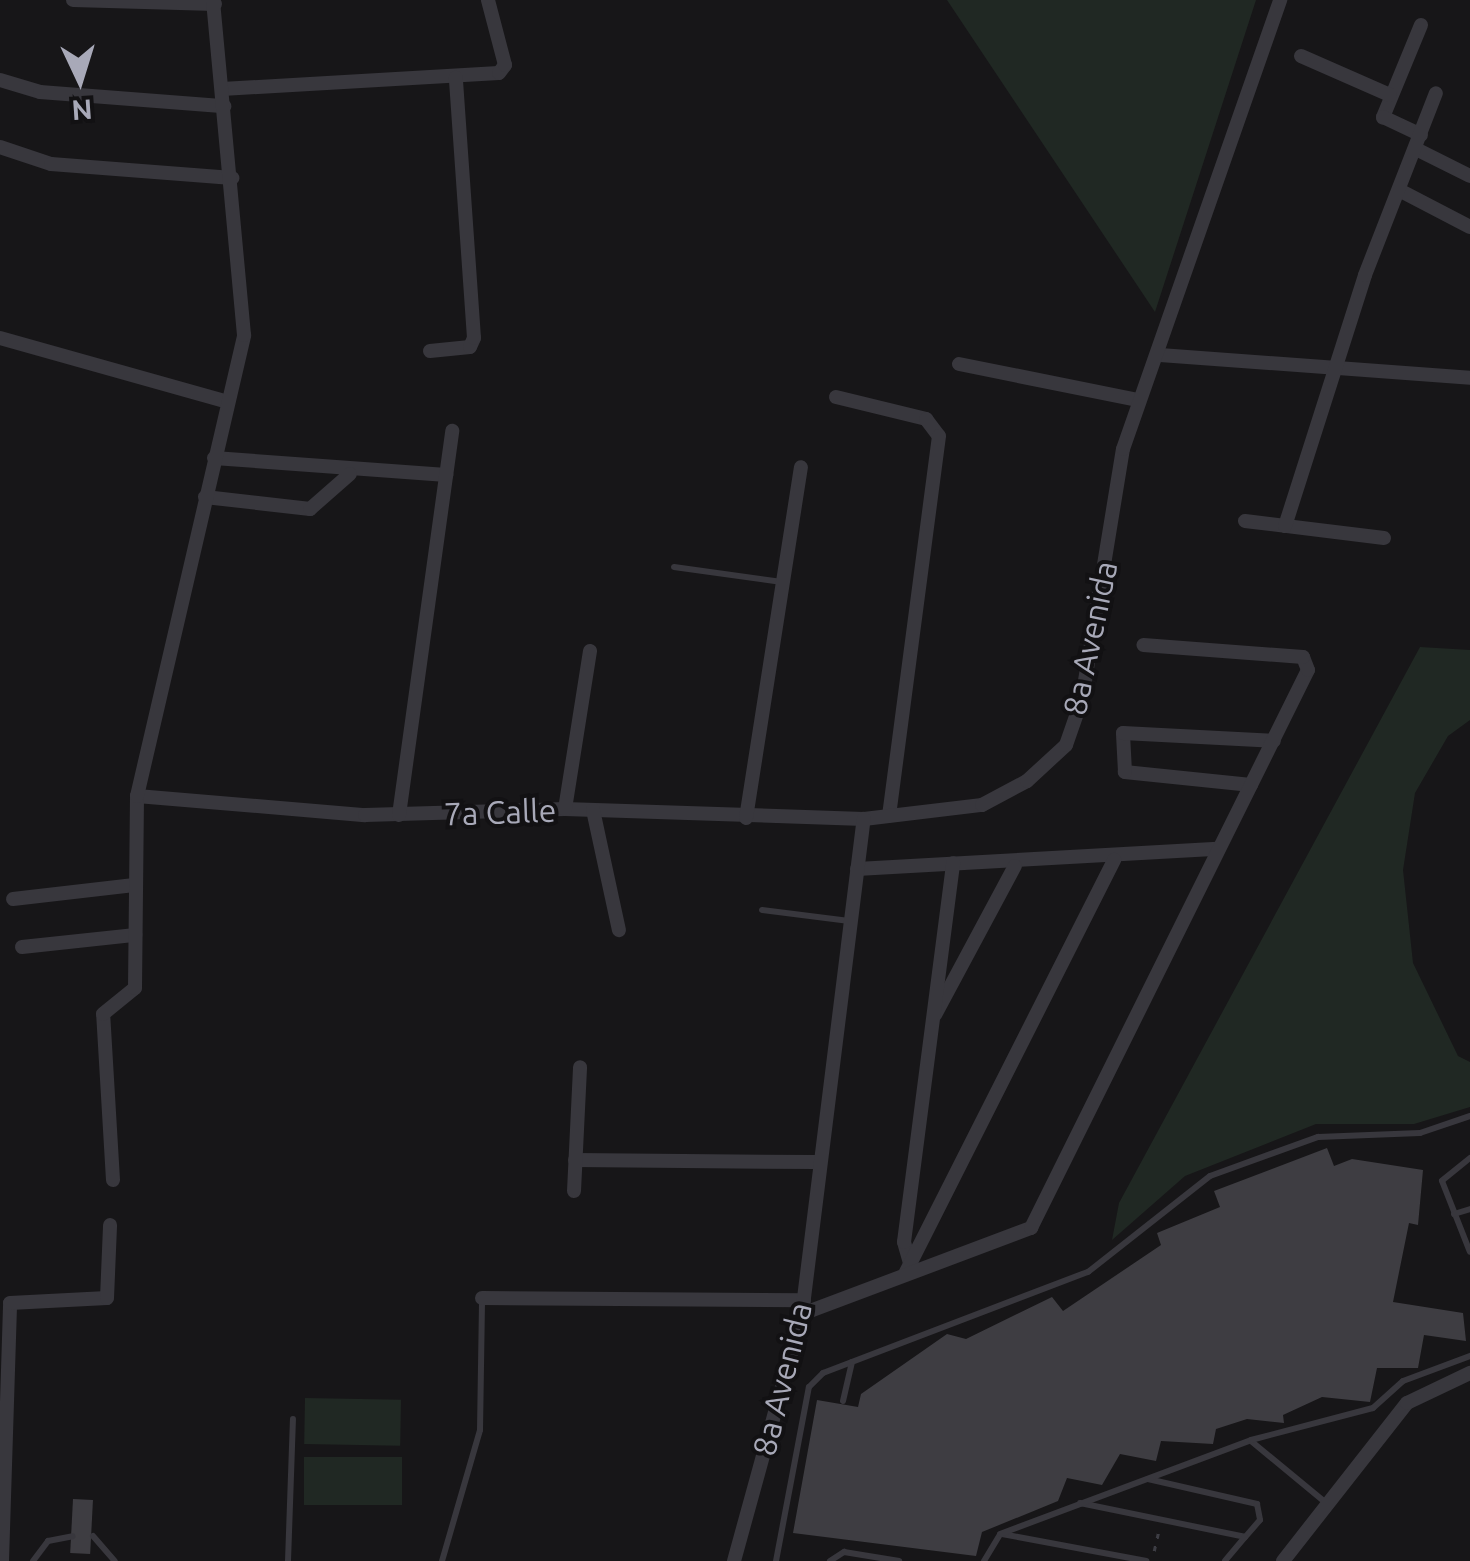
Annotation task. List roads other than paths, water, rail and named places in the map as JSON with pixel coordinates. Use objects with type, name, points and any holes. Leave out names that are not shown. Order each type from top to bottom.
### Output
[{"type":"street","points":[[74,0],[214,2],[244,335],[138,796],[135,988],[103,1014],[113,1180]]},
{"type":"street","points":[[222,88],[456,78],[504,70],[488,0]]},
{"type":"street","name":"8a Avenida","points":[[734,1561],[803,1307],[817,1162],[864,819],[982,805],[1066,745],[1098,638],[1122,449],[1138,400],[1160,355],[1280,0]]},
{"type":"street","points":[[1420,25],[1383,117],[1470,176]]},
{"type":"street","points":[[1301,56],[1390,95]]},
{"type":"street","points":[[430,351],[470,347],[474,338],[456,78]]},
{"type":"street","points":[[0,80],[40,92],[224,106]]},
{"type":"street","points":[[1285,526],[1335,373],[1436,93]]},
{"type":"street","points":[[0,147],[51,164],[232,178]]},
{"type":"street","points":[[1399,190],[1470,227]]},
{"type":"street","points":[[0,338],[227,402]]},
{"type":"street","points":[[1160,355],[1335,373],[1470,378]]},
{"type":"street","points":[[960,364],[1138,400]]},
{"type":"street","points":[[836,397],[926,419],[938,436],[890,816]]},
{"type":"street","points":[[400,815],[452,431]]},
{"type":"street","points":[[214,458],[350,474],[446,475]]},
{"type":"street","points":[[746,818],[801,466]]},
{"type":"street","points":[[205,497],[310,509],[350,474]]},
{"type":"street","points":[[1245,521],[1384,538]]},
{"type":"street","points":[[482,1298],[803,1307],[1032,1228],[1274,741],[1308,660],[1142,644]]},
{"type":"street","points":[[564,809],[590,650]]},
{"type":"street","points":[[1251,785],[1124,772],[1123,733],[1274,741]]},
{"type":"street","name":"7a Calle","points":[[138,796],[400,815],[564,809],[864,819]]},
{"type":"street","points":[[593,810],[619,930]]},
{"type":"street","points":[[857,869],[954,863],[1015,866],[1217,849]]},
{"type":"street","points":[[908,1269],[1114,860]]},
{"type":"street","points":[[908,1269],[904,1242],[954,863]]},
{"type":"street","points":[[930,1024],[1015,866]]},
{"type":"street","points":[[13,900],[134,885]]},
{"type":"street","points":[[22,947],[135,935]]},
{"type":"street","points":[[938,970],[957,974]]},
{"type":"street","points":[[574,1192],[580,1067]]},
{"type":"street","points":[[576,1160],[817,1162]]},
{"type":"street","points":[[2,1561],[10,1303],[107,1298],[110,1225]]},
{"type":"street","points":[[1283,1561],[1325,1502],[1408,1403],[1470,1374]]},
{"type":"lane","points":[[674,567],[783,582]]},
{"type":"lane","points":[[762,910],[850,922]]},
{"type":"lane","points":[[776,1561],[809,1388],[852,1361],[1088,1272],[1210,1176],[1318,1137],[1420,1133],[1470,1116]]},
{"type":"lane","points":[[1470,1158],[1442,1180],[1470,1252]]},
{"type":"lane","points":[[1454,1214],[1470,1209]]},
{"type":"lane","points":[[442,1561],[480,1430],[482,1298]]},
{"type":"lane","points":[[984,1561],[1000,1534],[1250,1440],[1373,1408],[1403,1381],[1470,1356]]},
{"type":"lane","points":[[843,1401],[852,1361]]},
{"type":"lane","points":[[288,1561],[292,1418]]},
{"type":"lane","points":[[1250,1440],[1325,1502]]},
{"type":"lane","points":[[1144,1478],[1257,1504],[1260,1520],[1225,1561]]},
{"type":"lane","points":[[1078,1503],[1244,1538]]},
{"type":"lane","points":[[1000,1534],[1149,1561]]},
{"type":"lane","points":[[33,1561],[48,1540],[73,1536]]},
{"type":"lane","points":[[93,1536],[115,1561]]},
{"type":"lane","points":[[830,1561],[844,1552],[899,1561]]}]
